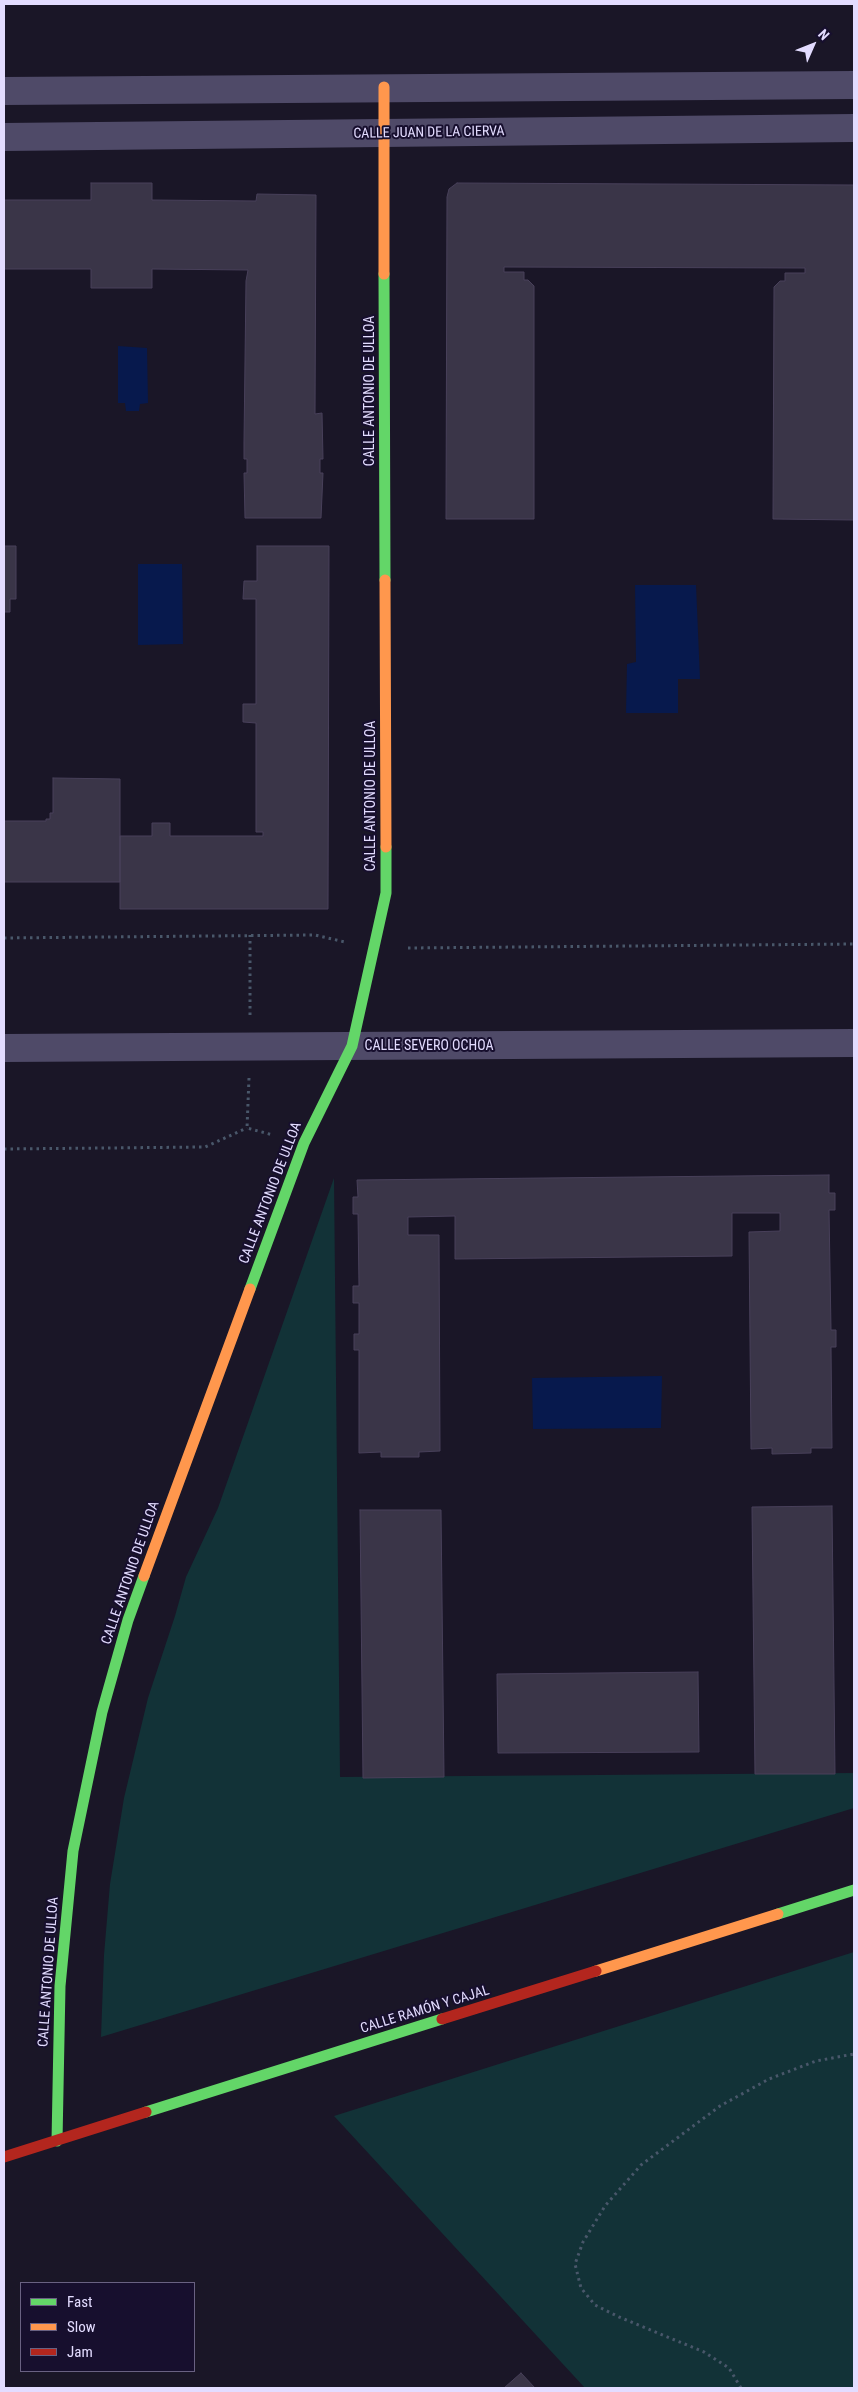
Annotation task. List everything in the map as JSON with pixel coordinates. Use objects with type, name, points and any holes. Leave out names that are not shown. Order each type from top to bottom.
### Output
[{"type":"street","points":[[4,91],[854,85]]},
{"type":"street","name":"CALLE ANTONIO DE ULLOA","points":[[57,2141],[60,1986],[73,1851],[102,1712],[128,1620],[304,1144],[352,1046],[375,950],[386,893],[384,88]]},
{"type":"street","name":"CALLE JUAN DE LA CIERVA","points":[[4,137],[854,128]]},
{"type":"street","name":"CALLE SEVERO OCHOA","points":[[4,1048],[854,1043]]},
{"type":"street","name":"CALLE RAMÓN Y CAJAL","points":[[4,2157],[854,1890]]},
{"type":"path","points":[[4,938],[314,935],[375,950],[444,946],[854,944]]},
{"type":"path","points":[[4,1149],[204,1147],[247,1128]]},
{"type":"path","points":[[741,2388],[729,2368],[704,2352],[619,2317],[596,2304],[581,2288],[575,2264],[583,2242],[605,2206],[640,2166],[720,2106],[768,2079],[816,2061],[854,2054]]},
{"type":"green space","points":[[334,1178],[340,1777],[854,1773],[854,1808],[101,2037],[104,1955],[110,1884],[124,1798],[148,1698],[186,1577],[218,1508]]},
{"type":"green space","points":[[854,1952],[854,2388],[585,2388],[334,2116]]},
{"type":"water","points":[[118,346],[147,348],[148,403],[140,404],[139,411],[126,411],[125,403],[118,403]]},
{"type":"water","points":[[138,564],[182,564],[183,644],[138,645]]},
{"type":"water","points":[[635,585],[696,585],[700,679],[678,679],[678,713],[626,713],[627,664],[636,662]]},
{"type":"water","points":[[662,1376],[661,1428],[533,1429],[532,1378]]},
{"type":"building","points":[[91,183],[152,183],[152,200],[256,201],[257,194],[316,195],[315,414],[322,413],[323,459],[320,459],[320,473],[323,473],[321,518],[245,518],[244,473],[247,473],[247,459],[244,459],[244,442],[246,281],[248,270],[152,269],[152,288],[91,288],[91,269],[4,269],[4,200],[91,200]]},
{"type":"building","points":[[457,183],[854,185],[854,520],[773,519],[774,287],[780,281],[785,281],[785,273],[805,273],[805,268],[504,267],[504,272],[524,272],[524,280],[528,280],[534,286],[534,519],[446,519],[447,197],[449,189]]},
{"type":"building","points":[[4,546],[16,546],[16,599],[10,599],[10,612],[4,612]]},
{"type":"building","points":[[257,546],[329,546],[328,909],[120,909],[120,836],[152,836],[152,823],[170,823],[170,836],[263,836],[263,832],[256,832],[256,723],[243,722],[243,704],[256,704],[256,599],[243,599],[244,581],[257,581]]},
{"type":"building","points":[[53,778],[120,779],[120,882],[4,882],[4,821],[46,821],[46,819],[50,819],[50,813],[53,813]]},
{"type":"building","points":[[829,1175],[829,1193],[835,1193],[835,1210],[829,1210],[831,1330],[836,1330],[836,1347],[831,1347],[832,1448],[811,1448],[811,1453],[772,1454],[772,1448],[751,1449],[749,1232],[780,1231],[780,1213],[732,1213],[732,1256],[455,1259],[455,1216],[408,1217],[408,1235],[439,1235],[440,1451],[419,1452],[419,1457],[381,1457],[381,1452],[359,1453],[359,1350],[354,1350],[354,1334],[359,1334],[359,1303],[353,1303],[353,1286],[359,1286],[358,1214],[353,1214],[353,1197],[358,1197],[357,1180]]},
{"type":"building","points":[[832,1506],[835,1774],[755,1774],[752,1507]]},
{"type":"building","points":[[360,1510],[441,1510],[444,1777],[363,1778]]},
{"type":"building","points":[[698,1672],[699,1752],[498,1753],[497,1674]]},
{"type":"building","points":[[521,2373],[535,2388],[504,2388]]},
{"type":"traffic: fast","points":[[384,274],[385,580]]},
{"type":"traffic: fast","points":[[250,1289],[304,1143],[352,1046],[386,893],[386,847]]},
{"type":"traffic: fast","points":[[57,2141],[60,1986],[73,1851],[102,1712],[128,1620],[144,1576]]},
{"type":"traffic: fast","points":[[778,1914],[854,1890]]},
{"type":"traffic: fast","points":[[146,2112],[442,2019]]},
{"type":"traffic: slow","points":[[384,87],[384,274]]},
{"type":"traffic: slow","points":[[385,580],[386,847]]},
{"type":"traffic: slow","points":[[144,1576],[250,1289]]},
{"type":"traffic: slow","points":[[596,1971],[778,1914]]},
{"type":"traffic: jam","points":[[442,2019],[596,1971]]},
{"type":"traffic: jam","points":[[4,2157],[146,2112]]}]
